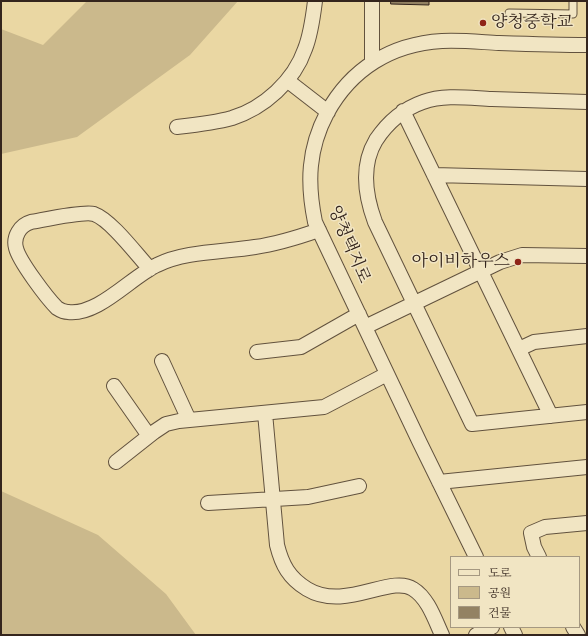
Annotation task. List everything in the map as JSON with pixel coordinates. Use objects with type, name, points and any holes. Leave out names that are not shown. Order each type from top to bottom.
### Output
[{"type":"street","points":[[177,128],[233,118],[254,108],[288,81],[305,50],[311,30],[315,1]]},
{"type":"street","points":[[372,1],[372,62]]},
{"type":"street","name":"양청택지로","points":[[476,556],[319,230],[311,201],[310,166],[313,148],[321,125],[332,103],[351,80],[372,62],[404,47],[443,41],[587,45]]},
{"type":"street","points":[[288,81],[328,112]]},
{"type":"street","points":[[587,102],[453,97],[423,101],[403,111],[391,121],[373,145],[366,176],[368,204],[375,222],[472,424],[587,412]]},
{"type":"street","points":[[403,111],[551,416]]},
{"type":"street","points":[[434,175],[587,179]]},
{"type":"street","points":[[150,269],[104,219],[92,214],[80,214],[30,223],[19,231],[16,238],[16,247],[21,258],[58,309],[67,312],[79,312],[91,308],[150,269],[172,259],[257,247],[319,230]]},
{"type":"street","points":[[257,352],[301,347],[362,320],[414,303],[500,262],[522,255],[587,256]]},
{"type":"street","points":[[519,349],[534,342],[587,336]]},
{"type":"street","points":[[162,361],[189,420]]},
{"type":"street","points":[[116,462],[166,424],[189,420],[324,406],[387,374]]},
{"type":"street","points":[[114,386],[149,436]]},
{"type":"street","points":[[265,413],[277,545],[281,560],[289,575],[301,586],[314,593],[340,598],[384,588],[406,586],[414,589],[423,597],[442,635]]},
{"type":"street","points":[[439,482],[587,467]]},
{"type":"street","points":[[208,503],[308,497],[359,486]]},
{"type":"street","points":[[538,556],[534,547],[531,533],[545,527],[587,522]]},
{"type":"street","points":[[476,635],[490,628]]},
{"type":"lane","points":[[509,13],[573,14],[573,1]]},
{"type":"green space","points":[[87,1],[238,1],[190,55],[77,137],[1,154],[1,29],[43,45]]},
{"type":"green space","points":[[1,491],[98,535],[166,594],[196,635],[1,635]]},
{"type":"building","points":[[391,1],[429,1],[429,5],[391,4]]},
{"type":"place","name":"양청중학교","points":[[483,23]]},
{"type":"place","name":"아이비하우스","points":[[518,262]]}]
